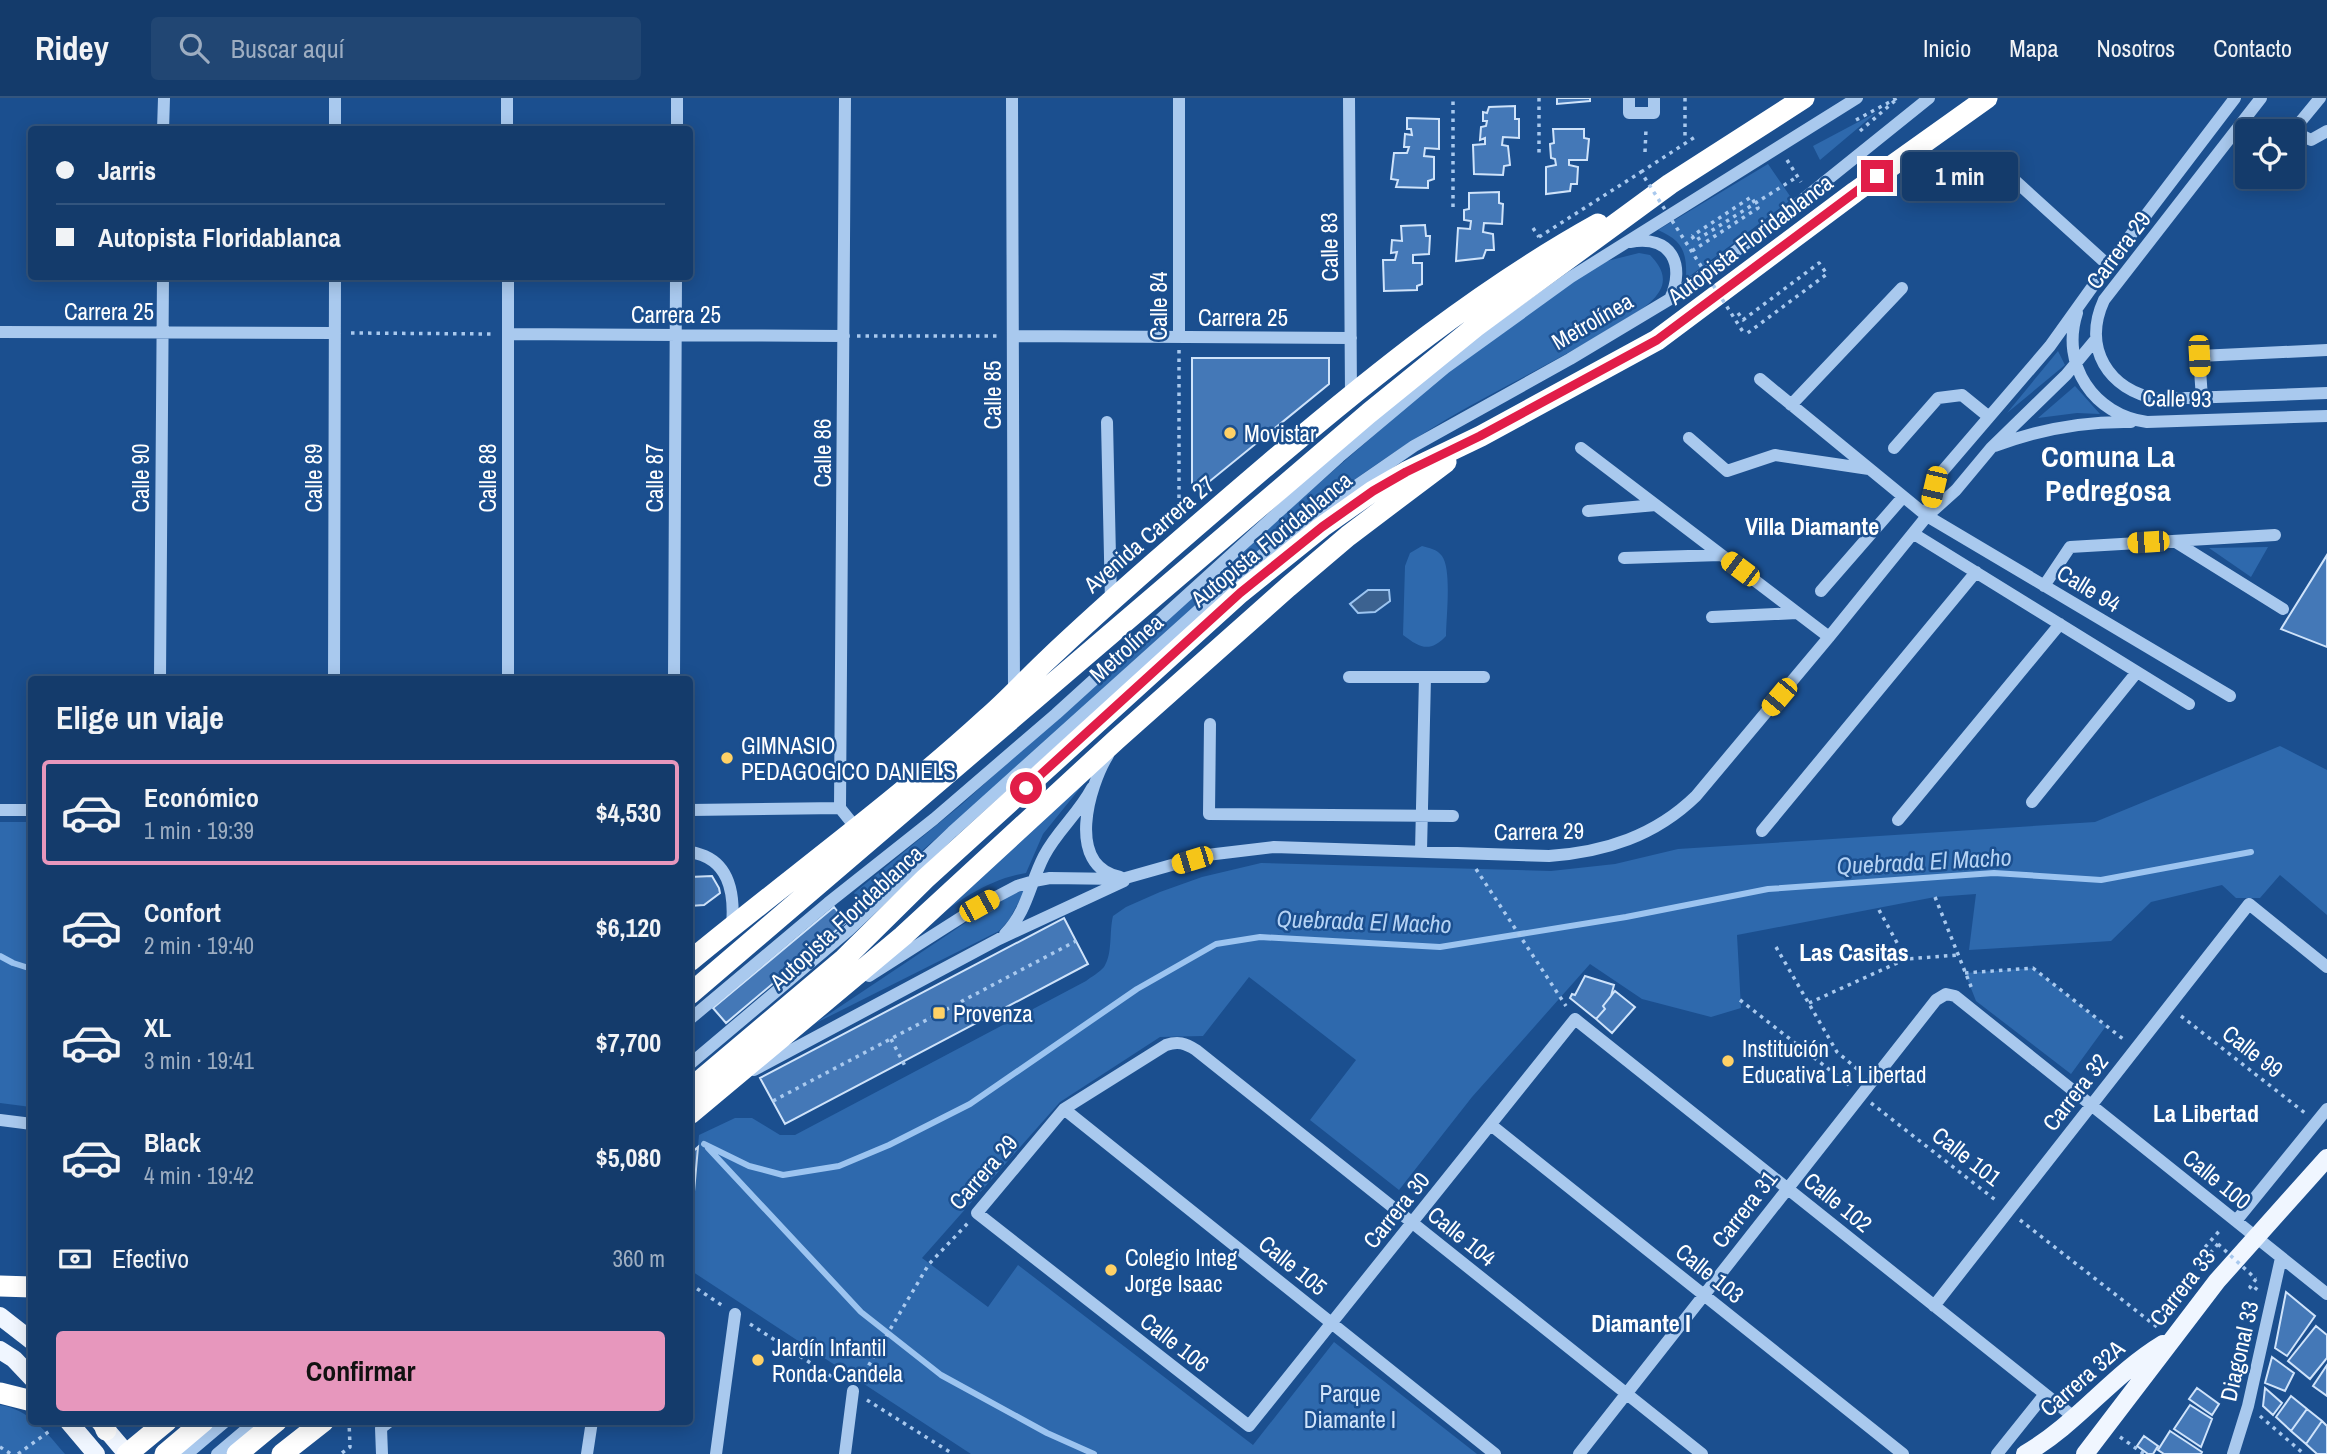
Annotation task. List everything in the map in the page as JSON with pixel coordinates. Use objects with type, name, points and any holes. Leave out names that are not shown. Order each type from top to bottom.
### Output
[{"type":"highway","name":"Autopista Floridablanca","points":[[693,990],[1369,413],[1475,327],[1670,184],[1804,98]]},
{"type":"highway","name":"Autopista Floridablanca","points":[[693,1086],[854,950],[925,879],[1264,573],[1322,527],[1373,491],[1406,472],[1607,369],[1672,330],[1855,192],[1987,98]]},
{"type":"highway","name":"Avenida Carrera 27","points":[[693,958],[978,727],[1211,513],[1351,395],[1503,279],[1670,184]]},
{"type":"highway","points":[[693,1111],[903,936],[1117,739],[1322,558],[1480,436]]},
{"type":"highway","points":[[0,1286],[28,1287]]},
{"type":"highway","points":[[0,1393],[28,1400]]},
{"type":"highway","points":[[127,1454],[162,1425]]},
{"type":"highway","points":[[164,1454],[199,1425]]},
{"type":"highway","points":[[237,1454],[272,1425]]},
{"type":"highway","points":[[282,1454],[319,1425]]},
{"type":"main road","name":"Carrera 33","points":[[2085,1454],[2172,1339],[2256,1236],[2327,1158]]},
{"type":"main road","points":[[0,1316],[28,1338]]},
{"type":"main road","name":"Carrera 32A","points":[[2025,1454],[2045,1443],[2075,1418],[2120,1373],[2172,1339]]},
{"type":"main road","points":[[0,1350],[14,1359],[28,1374]]},
{"type":"main road","points":[[71,1425],[93,1450]]},
{"type":"main road","points":[[104,1425],[127,1454]]},
{"type":"street","points":[[163,126],[164,98]]},
{"type":"street","points":[[335,98],[335,126]]},
{"type":"street","points":[[508,98],[508,126]]},
{"type":"street","points":[[677,98],[677,126]]},
{"type":"street","name":"Calle 86","points":[[840,808],[845,98]]},
{"type":"street","name":"Calle 85","points":[[1012,98],[1014,693]]},
{"type":"street","name":"Calle 84","points":[[1179,98],[1179,337]]},
{"type":"street","name":"Calle 83","points":[[1349,98],[1351,395]]},
{"type":"street","points":[[1629,98],[1629,113],[1654,113],[1654,98]]},
{"type":"street","name":"Metrolínea","points":[[693,1016],[828,903],[944,811],[1381,420],[1455,360],[1519,312],[1857,98]]},
{"type":"street","name":"Metrolínea","points":[[693,1061],[849,930],[952,832],[1241,572],[1298,526],[1414,446],[1570,359],[1670,299],[1770,226],[1929,98]]},
{"type":"street","name":"Carrera 29","points":[[1927,516],[1934,487],[1941,473],[2050,346],[2235,98]]},
{"type":"street","name":"Carrera 29","points":[[812,1011],[979,906],[1017,886],[1034,881],[1050,878],[1112,880],[1134,877],[1207,855],[1259,847],[1549,856],[1574,854],[1617,845],[1662,824],[1696,796],[1927,516],[1956,490],[1991,448],[2076,363],[2096,339],[2096,324],[2104,300],[2261,98]]},
{"type":"street","points":[[2303,119],[2320,98]]},
{"type":"street","points":[[2305,137],[2311,140],[2327,131]]},
{"type":"street","points":[[1989,157],[2108,265]]},
{"type":"street","points":[[1627,243],[1653,241],[1671,253],[1678,275],[1670,299]]},
{"type":"street","name":"Calle 90","points":[[160,676],[163,280]]},
{"type":"street","name":"Calle 89","points":[[334,676],[335,280]]},
{"type":"street","name":"Calle 88","points":[[508,280],[508,676]]},
{"type":"street","name":"Calle 87","points":[[674,676],[676,280]]},
{"type":"street","points":[[1791,405],[1902,288]]},
{"type":"street","name":"Calle 93","points":[[2083,300],[2073,331],[2076,363],[2086,386],[2102,404],[2123,416],[2147,422],[2327,416]]},
{"type":"street","name":"Carrera 25","points":[[0,332],[335,333]]},
{"type":"street","name":"Carrera 25","points":[[508,334],[844,336]]},
{"type":"street","name":"Carrera 25","points":[[1013,336],[1351,338]]},
{"type":"street","name":"Calle 93","points":[[2096,339],[2101,359],[2117,381],[2144,396],[2202,398],[2327,393]]},
{"type":"street","points":[[2202,398],[2199,356],[2327,350]]},
{"type":"street","name":"Calle 94","points":[[1760,379],[1927,516],[2230,696]]},
{"type":"street","points":[[1894,448],[1938,398],[1962,395],[1989,416]]},
{"type":"street","points":[[1107,422],[1111,603]]},
{"type":"street","points":[[1991,448],[2035,431],[2064,425],[2147,422]]},
{"type":"street","points":[[1689,438],[1727,471],[1775,454],[1870,469]]},
{"type":"street","points":[[1581,448],[1829,637]]},
{"type":"street","points":[[1821,591],[1903,497]]},
{"type":"street","points":[[1588,511],[1656,505]]},
{"type":"street","points":[[1914,534],[2189,704]]},
{"type":"street","points":[[2044,586],[2070,547],[2275,535]]},
{"type":"street","points":[[2174,541],[2283,608]]},
{"type":"street","points":[[1624,558],[1721,555]]},
{"type":"street","points":[[1762,831],[1976,572]]},
{"type":"street","points":[[1712,617],[1797,613]]},
{"type":"street","points":[[1898,820],[2060,624]]},
{"type":"street","points":[[2032,802],[2137,672]]},
{"type":"street","points":[[1349,677],[1484,677]]},
{"type":"street","points":[[1421,851],[1425,677]]},
{"type":"street","points":[[1210,724],[1209,814],[1452,816]]},
{"type":"street","points":[[999,939],[1022,913],[1049,847],[1092,789],[1117,739]]},
{"type":"street","points":[[1092,789],[1086,826],[1087,839],[1096,862],[1111,875],[1134,877]]},
{"type":"street","points":[[693,810],[840,808],[856,828]]},
{"type":"street","points":[[0,810],[28,810]]},
{"type":"street","points":[[693,853],[711,859],[724,873],[732,899],[732,926]]},
{"type":"street","points":[[718,1089],[999,939],[1134,877]]},
{"type":"street","name":"Carrera 32","points":[[1934,1306],[2249,904],[2327,968]]},
{"type":"street","name":"Calle 100","points":[[1946,994],[1955,996],[2327,1294]]},
{"type":"street","name":"Carrera 31","points":[[1579,1454],[1936,1000],[1946,994]]},
{"type":"street","name":"Carrera 30","points":[[1249,1426],[1575,1019]]},
{"type":"street","name":"Calle 102","points":[[1575,1019],[2075,1418]]},
{"type":"street","name":"Carrera 29","points":[[977,1213],[1064,1109],[1166,1045],[1176,1042],[1196,1050]]},
{"type":"street","name":"Calle 104","points":[[1196,1050],[1702,1454]]},
{"type":"street","name":"Calle 105","points":[[1064,1109],[1495,1454]]},
{"type":"street","points":[[2236,1221],[2327,1110]]},
{"type":"street","points":[[0,1120],[28,1124]]},
{"type":"street","name":"Calle 103","points":[[1491,1125],[1903,1454]]},
{"type":"street","name":"Calle 106","points":[[977,1213],[1249,1426]]},
{"type":"street","name":"Diagonal 33","points":[[2233,1454],[2248,1406],[2281,1258]]},
{"type":"street","points":[[716,1454],[735,1314]]},
{"type":"street","points":[[845,1454],[853,1391]]},
{"type":"street","name":"Carrera 32A","points":[[1997,1454],[2045,1395]]},
{"type":"street","points":[[187,1454],[221,1425]]},
{"type":"street","points":[[217,1454],[251,1425]]},
{"type":"street","points":[[382,1454],[381,1429],[386,1425]]},
{"type":"street","points":[[587,1454],[591,1425]]},
{"type":"path","points":[[1453,98],[1453,207]]},
{"type":"path","points":[[1539,98],[1539,153]]},
{"type":"path","points":[[1685,98],[1685,136]]},
{"type":"path","points":[[1859,132],[1898,98]]},
{"type":"path","points":[[1646,113],[1646,152]]},
{"type":"path","points":[[1533,228],[1539,237],[1695,137]]},
{"type":"path","points":[[1784,157],[1801,183],[1810,174]]},
{"type":"path","points":[[1641,172],[1745,335],[1828,274],[1819,263],[1742,320],[1738,313]]},
{"type":"path","points":[[1691,251],[1758,208],[1751,197],[1692,236],[1695,241],[1718,227],[1729,220],[1752,205],[1763,198],[1797,177]]},
{"type":"path","points":[[335,333],[508,334]]},
{"type":"path","points":[[844,336],[1013,336]]},
{"type":"path","name":"Calle 84","points":[[1179,337],[1179,513]]},
{"type":"path","points":[[1475,868],[1561,998]]},
{"type":"path","points":[[1935,897],[1983,1019]]},
{"type":"path","points":[[1879,910],[1906,960]]},
{"type":"path","points":[[773,1101],[1076,941]]},
{"type":"path","points":[[1776,947],[1837,1052],[1872,1082]]},
{"type":"path","points":[[1809,1003],[1906,960],[1958,955]]},
{"type":"path","points":[[1965,973],[2033,968],[2136,1049]]},
{"type":"path","name":"Calle 101","points":[[1740,1000],[2172,1339]]},
{"type":"path","name":"Calle 99","points":[[2169,1006],[2316,1122]]},
{"type":"path","points":[[891,1039],[905,1066]]},
{"type":"path","name":"Carrera 29","points":[[853,1391],[929,1264],[977,1213]]},
{"type":"path","points":[[2217,1234],[2200,1253],[2206,1258],[2218,1244],[2256,1279]]},
{"type":"path","points":[[693,1286],[953,1454]]},
{"type":"path","points":[[2248,1406],[2304,1454]]},
{"type":"path","points":[[342,1453],[350,1447],[349,1425]]},
{"type":"path","points":[[2105,1426],[2144,1454]]},
{"type":"path","points":[[18,1454],[51,1430]]},
{"type":"path","points":[[0,1447],[10,1454]]},
{"type":"green space","points":[[1877,112],[1820,160],[1813,146]]},
{"type":"green space","points":[[1768,164],[1792,199],[1686,279],[1686,262],[1682,248],[1673,238],[1658,230]]},
{"type":"green space","points":[[1639,253],[1650,255],[1662,272],[1662,287],[1651,302],[1575,349],[1447,419],[1343,488],[1293,525],[1152,644],[862,903],[854,893],[961,805],[1231,560],[1442,376],[1575,280],[1607,261]]},
{"type":"green space","points":[[2058,351],[2065,365],[2007,413]]},
{"type":"green space","points":[[2075,386],[2100,414],[2077,413],[2038,418]]},
{"type":"green space","points":[[1422,546],[1433,549],[1442,556],[1447,572],[1446,636],[1430,647],[1420,646],[1403,635],[1405,566],[1410,553]]},
{"type":"green space","points":[[2268,547],[2251,577],[2209,548]]},
{"type":"green space","name":"Parque Diamante I","points":[[2280,746],[2327,770],[2327,915],[2280,875],[2260,898],[2236,898],[2222,885],[2151,902],[2111,941],[1969,950],[1976,894],[1935,897],[1737,935],[1741,1008],[1711,1017],[1642,999],[1590,964],[1472,1097],[1399,1190],[1310,1120],[1356,1060],[1249,977],[1203,1036],[1160,1037],[1060,1102],[922,1258],[988,1307],[1018,1265],[1253,1445],[1334,1342],[1477,1454],[971,1454],[693,1272],[693,1202],[699,1135],[735,1118],[752,1118],[780,1135],[795,1135],[1086,981],[1102,969],[1107,961],[1113,916],[1126,907],[1160,892],[1202,877],[1261,863],[1551,871],[1615,864],[1678,849],[2095,822]]},
{"type":"green space","points":[[1085,782],[1043,834],[1026,873],[986,886],[928,923]]},
{"type":"green space","points":[[0,822],[28,822],[28,1107],[0,1103]]},
{"type":"green space","points":[[1025,890],[1009,920],[999,931],[814,1024],[1004,897]]},
{"type":"green space","points":[[2033,968],[2106,1026],[2071,1074],[1976,1001],[1965,973]]},
{"type":"green space","points":[[0,1405],[28,1417],[28,1425],[38,1425],[65,1454],[0,1454]]},
{"type":"shaded area","points":[[1368,590],[1389,590],[1390,601],[1375,612],[1358,613],[1350,604]]},
{"type":"building","points":[[1557,98],[1590,98],[1590,101],[1557,104]]},
{"type":"building","points":[[1515,106],[1515,119],[1519,119],[1519,138],[1503,137],[1502,145],[1508,146],[1510,165],[1504,166],[1503,175],[1474,174],[1473,145],[1485,144],[1485,138],[1480,140],[1481,127],[1486,126],[1487,121],[1483,121],[1483,112],[1487,113],[1489,107]]},
{"type":"building","points":[[1407,118],[1439,119],[1439,149],[1425,148],[1424,156],[1434,157],[1434,179],[1428,181],[1428,188],[1396,187],[1398,180],[1391,179],[1394,153],[1407,153],[1409,147],[1404,147],[1405,134],[1412,135],[1411,129],[1407,129]]},
{"type":"building","points":[[1553,129],[1584,129],[1584,138],[1589,139],[1587,160],[1569,160],[1569,165],[1578,167],[1577,184],[1571,184],[1570,191],[1546,194],[1546,167],[1556,165],[1555,159],[1551,158]]},
{"type":"building","points":[[1499,192],[1499,203],[1503,204],[1502,224],[1484,223],[1483,232],[1493,234],[1494,250],[1486,250],[1483,258],[1456,261],[1458,228],[1470,229],[1471,221],[1464,220],[1464,210],[1469,209],[1469,193]]},
{"type":"building","points":[[1425,225],[1426,236],[1430,236],[1429,254],[1413,255],[1413,263],[1422,263],[1422,284],[1417,286],[1417,290],[1384,291],[1383,260],[1395,260],[1397,252],[1391,253],[1392,240],[1402,241],[1401,226]]},
{"type":"building","name":"Movistar","points":[[1192,358],[1329,358],[1329,384],[1199,490],[1192,483]]},
{"type":"building","points":[[2327,555],[2327,647],[2281,629]]},
{"type":"building","points":[[712,876],[720,893],[704,905],[693,906],[693,877]]},
{"type":"building","points":[[834,907],[846,922],[726,1023],[713,1008]]},
{"type":"building","name":"Provenza","points":[[1064,918],[1088,964],[785,1124],[760,1078]]},
{"type":"building","points":[[1585,976],[1614,985],[1611,996],[1603,1006],[1605,1009],[1596,1019],[1570,998],[1572,994],[1575,995]]},
{"type":"building","points":[[1615,991],[1635,1007],[1612,1033],[1596,1019]]},
{"type":"building","points":[[698,1147],[693,1203],[693,1151]]},
{"type":"building","points":[[2286,1292],[2315,1316],[2287,1356],[2275,1348]]},
{"type":"building","points":[[2316,1326],[2327,1335],[2327,1358],[2310,1379],[2288,1361]]},
{"type":"building","points":[[2272,1357],[2294,1373],[2285,1391],[2265,1383]]},
{"type":"building","points":[[2327,1365],[2327,1396],[2313,1386]]},
{"type":"building","points":[[2197,1388],[2219,1404],[2212,1415],[2189,1399]]},
{"type":"building","points":[[2265,1388],[2282,1403],[2273,1415],[2263,1406]]},
{"type":"building","points":[[2291,1396],[2307,1409],[2291,1431],[2276,1417]]},
{"type":"building","points":[[2190,1405],[2212,1419],[2201,1447],[2174,1429]]},
{"type":"building","points":[[2307,1409],[2322,1421],[2306,1444],[2291,1431]]},
{"type":"building","points":[[2322,1421],[2327,1426],[2327,1454],[2317,1454],[2306,1444]]},
{"type":"building","points":[[2170,1431],[2202,1452],[2201,1454],[2164,1454],[2158,1450]]},
{"type":"building","points":[[2144,1436],[2158,1446],[2153,1454],[2148,1454],[2137,1446]]},
{"type":"waterway","name":"Quebrada El Macho","points":[[704,1144],[749,1166],[783,1175],[839,1166],[889,1145],[970,1104],[1137,989],[1216,944],[1260,937],[1440,947],[1626,917],[1768,889],[1994,873],[2101,880],[2251,852]]},
{"type":"waterway","name":"Quebrada El Macho","points":[[0,956],[28,968]]},
{"type":"waterway","points":[[708,1148],[861,1312],[941,1375],[1047,1433],[1094,1454]]},
{"type":"place","name":"Movistar","points":[[1230,433]]},
{"type":"place","name":"GIMNASIO PEDAGOGICO DANIEL´S","points":[[727,758]]},
{"type":"place","name":"Provenza","points":[[939,1013]]},
{"type":"place","name":"Institución Educativa La Libertad","points":[[1728,1061]]},
{"type":"place","name":"Colegio Integ Jorge Isaac","points":[[1111,1270]]},
{"type":"place","name":"Jardín Infantil Ronda Candela","points":[[758,1360]]},
{"type":"district","name":"Comuna La Pedregosa","points":[[2108,473]]},
{"type":"district","name":"Villa Diamante","points":[[1812,526]]},
{"type":"district","name":"Las Casitas","points":[[1854,952]]},
{"type":"district","name":"La Libertad","points":[[2206,1113]]},
{"type":"district","name":"Diamante I","points":[[1641,1323]]},
{"type":"route","points":[[1026,788],[1240,593],[1322,527],[1373,491],[1406,472],[1480,436],[1657,340],[1877,176]]}]
